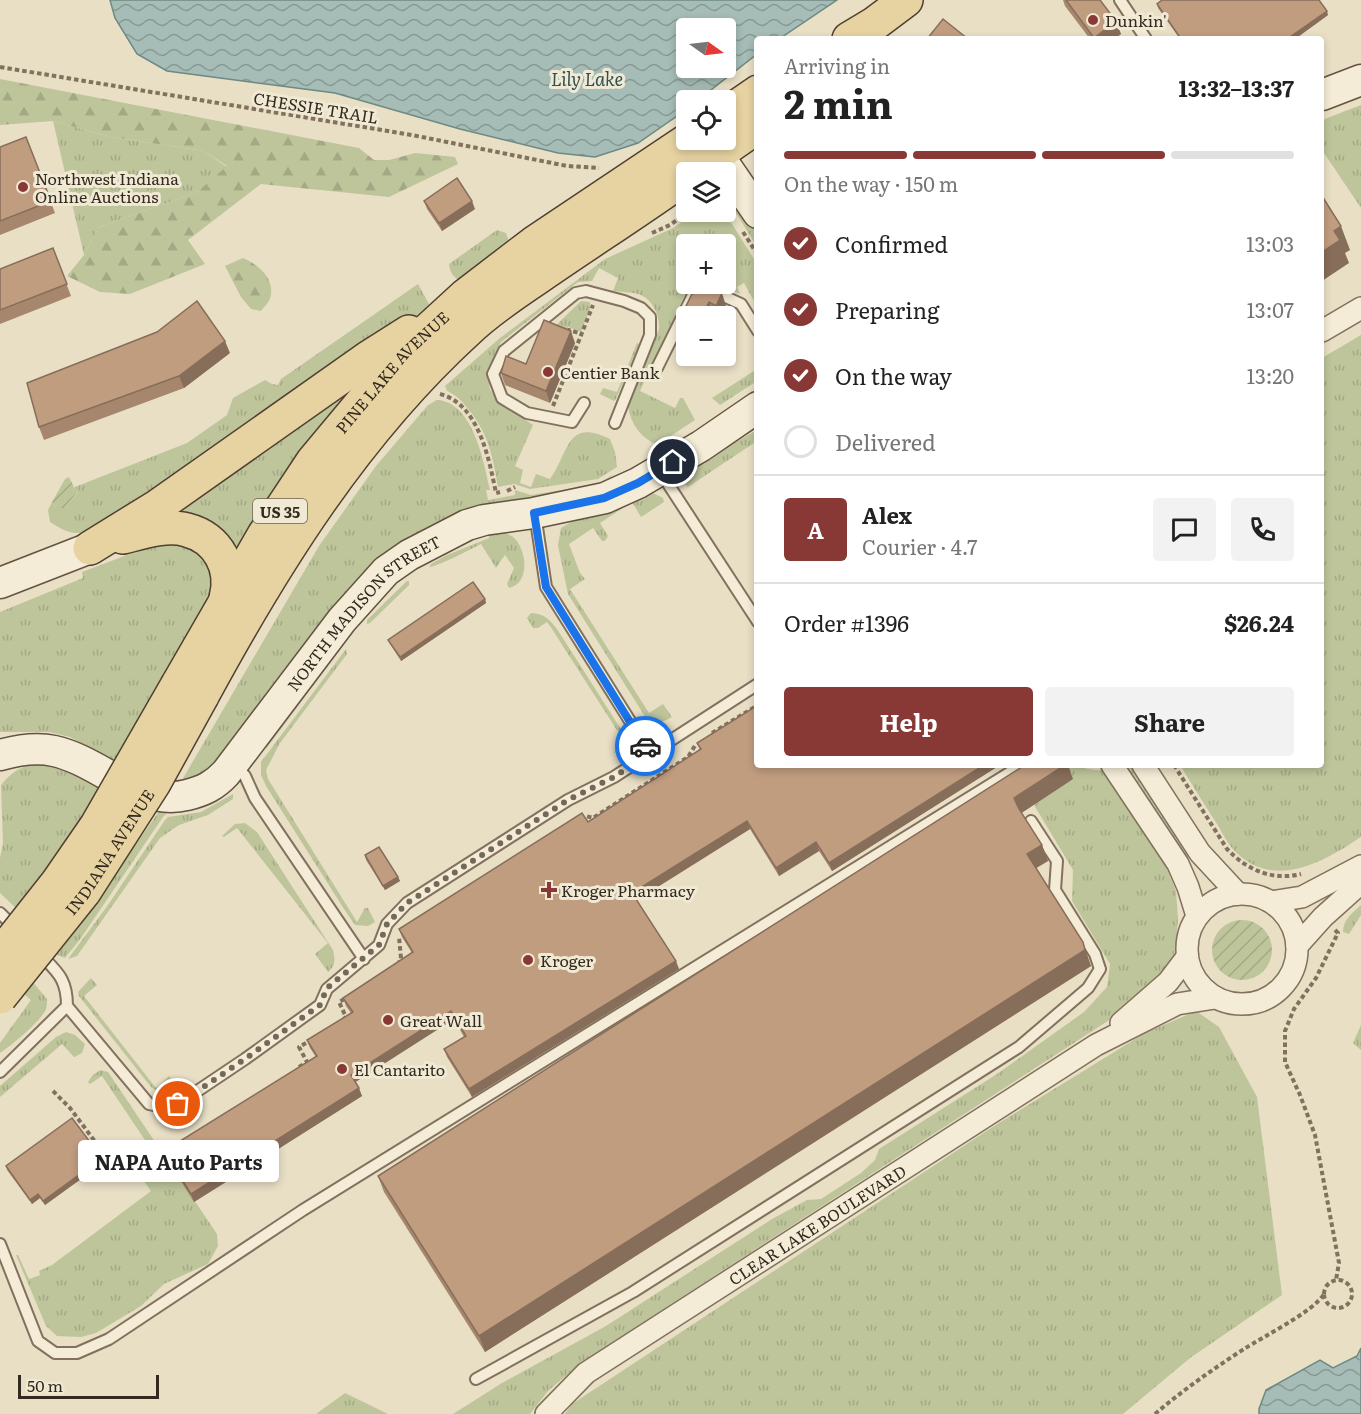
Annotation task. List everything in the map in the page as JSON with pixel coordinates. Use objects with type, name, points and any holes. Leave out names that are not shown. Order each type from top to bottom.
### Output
[{"type":"main road","points":[[855,36],[906,0]]},
{"type":"main road","points":[[706,155],[743,128],[754,102]]},
{"type":"main road","name":"PINE LAKE AVENUE","points":[[190,690],[226,598],[264,535],[313,461],[404,352],[466,295],[534,243],[676,148]]},
{"type":"main road","name":"PINE LAKE AVENUE","points":[[190,690],[240,625],[338,474],[378,423],[424,372],[469,328],[521,289],[676,183]]},
{"type":"main road","points":[[90,548],[158,506],[368,358],[466,295]]},
{"type":"main road","points":[[90,548],[145,531],[186,529],[205,537],[218,551],[227,567],[229,585],[226,598]]},
{"type":"main road","name":"INDIANA AVENUE","points":[[0,956],[57,883],[190,690]]},
{"type":"main road","name":"INDIANA AVENUE","points":[[0,997],[84,892],[154,783],[190,690]]},
{"type":"street","points":[[1324,94],[1361,80]]},
{"type":"street","points":[[706,155],[754,209]]},
{"type":"street","points":[[1324,330],[1361,308]]},
{"type":"street","name":"NORTH MADISON STREET","points":[[0,755],[27,749],[55,751],[77,759],[154,796],[180,797],[208,789],[216,784],[234,763],[342,620],[386,571],[409,555],[467,525],[484,520],[534,513],[604,498],[638,483],[701,446],[754,410]]},
{"type":"street","points":[[0,583],[90,548]]},
{"type":"street","points":[[1114,768],[1178,864],[1197,916]]},
{"type":"street","points":[[1145,768],[1200,853],[1238,894]]},
{"type":"street","points":[[1271,902],[1302,897],[1361,866]]},
{"type":"street","points":[[1297,946],[1323,917],[1361,883]]},
{"type":"street","points":[[1238,894],[1255,895],[1282,910],[1295,933],[1297,946],[1297,957],[1291,976],[1278,992],[1256,1003],[1242,1005],[1224,1002],[1202,988],[1192,974],[1187,957],[1188,936],[1197,916],[1215,900],[1238,894]]},
{"type":"street","name":"CLEAR LAKE BOULEVARD","points":[[1096,1045],[1168,982],[1187,957]]},
{"type":"street","name":"CLEAR LAKE BOULEVARD","points":[[546,1414],[586,1373],[1096,1045],[1177,1004],[1215,998]]},
{"type":"lane","points":[[1120,0],[1144,36]]},
{"type":"lane","points":[[657,368],[693,295],[699,289],[712,290],[741,304],[754,325]]},
{"type":"lane","points":[[584,403],[572,423],[527,412],[502,398],[493,374],[504,351],[576,293],[586,291],[641,308],[650,318],[650,335],[615,423]]},
{"type":"lane","points":[[659,470],[754,616]]},
{"type":"lane","points":[[534,513],[546,587],[650,753]]},
{"type":"lane","points":[[0,913],[58,973],[67,987],[67,1006],[148,1104],[162,1107],[178,1104],[201,1091],[320,1005],[327,988],[379,945],[387,924],[407,903],[568,800],[614,777],[754,687]]},
{"type":"lane","points":[[234,763],[245,776],[255,798],[364,959]]},
{"type":"lane","points":[[0,1244],[39,1341],[55,1353],[78,1353],[109,1339],[303,1210],[1017,768]]},
{"type":"lane","points":[[476,1379],[633,1292],[1019,1047],[1088,988],[1100,969],[1095,954],[1054,890],[1057,861],[1031,821]]},
{"type":"lane","points":[[0,1072],[67,1006]]},
{"type":"path","name":"CHESSIE TRAIL","points":[[0,67],[411,135],[567,166],[585,169],[601,168]]},
{"type":"path","points":[[548,418],[598,293]]},
{"type":"path","points":[[566,339],[570,330],[582,334]]},
{"type":"path","points":[[436,393],[450,396],[457,401],[474,423],[488,452],[496,493],[515,487]]},
{"type":"path","points":[[578,822],[586,816],[593,818],[688,757],[694,745],[754,708]]},
{"type":"path","points":[[1176,768],[1227,849],[1234,856],[1251,868],[1267,874],[1293,876],[1306,873]]},
{"type":"path","points":[[1155,1414],[1191,1385],[1321,1300],[1326,1287],[1336,1280],[1339,1263],[1314,1134],[1285,1062],[1285,1031],[1294,1009],[1316,978],[1338,933]]},
{"type":"path","points":[[388,971],[398,965],[401,958],[398,941],[400,935]]},
{"type":"path","points":[[336,1023],[346,1017],[339,1002],[349,996]]},
{"type":"path","points":[[297,1068],[307,1062],[299,1047],[318,1035]]},
{"type":"path","points":[[53,1092],[76,1116],[105,1155]]},
{"type":"path","points":[[67,1122],[76,1116]]},
{"type":"path","points":[[86,1140],[91,1137]]},
{"type":"path","points":[[1324,1294],[1327,1303],[1334,1308],[1343,1307],[1350,1302],[1352,1293],[1348,1285],[1336,1280]]},
{"type":"green space","points":[[0,79],[359,148],[374,160],[389,160],[415,153],[455,157],[458,164],[389,197],[261,184],[188,240],[205,264],[130,294],[100,292],[67,276],[84,255],[99,227],[196,193],[227,166],[204,151],[111,137],[53,121],[0,125]]},
{"type":"green space","points":[[1361,105],[1361,208],[1324,153],[1324,119]]},
{"type":"green space","points":[[53,121],[111,137],[204,151],[227,167],[196,193],[99,227],[84,255]]},
{"type":"green space","points":[[736,205],[745,212],[754,227],[754,242],[738,216]]},
{"type":"green space","points":[[681,222],[731,222],[754,259],[754,301],[744,283],[737,287],[740,294],[736,292],[736,234],[676,234],[676,294],[686,294],[679,306],[676,306],[676,313],[640,391],[675,408],[680,398],[683,398],[695,420],[657,445],[646,438],[634,425],[628,407],[659,329],[654,308],[643,296],[613,291],[618,278],[599,268],[592,281],[578,282],[501,342],[487,371],[490,389],[497,400],[533,425],[515,466],[523,470],[520,483],[531,487],[536,474],[550,479],[571,441],[577,435],[585,432],[610,439],[617,467],[598,479],[530,489],[514,484],[498,487],[492,455],[485,436],[463,403],[447,391],[445,386],[500,338],[605,259]]},
{"type":"green space","points":[[497,230],[506,233],[509,241],[459,280],[455,277],[449,264]]},
{"type":"green space","points":[[243,258],[260,269],[271,285],[270,299],[261,311],[251,309],[241,297],[225,266]]},
{"type":"green space","points":[[418,284],[429,304],[426,309],[91,533],[75,533],[50,522],[48,510],[52,502],[56,508],[65,508],[78,492],[75,487],[187,443],[227,415],[233,398],[265,380],[278,385],[281,379]]},
{"type":"green space","points":[[581,301],[590,302],[590,309],[581,332],[568,327],[564,338],[549,332]]},
{"type":"green space","points":[[1361,335],[1361,837],[1313,864],[1280,871],[1263,868],[1247,861],[1232,848],[1182,768],[1324,768],[1324,357]]},
{"type":"green space","points":[[637,343],[639,344],[616,399],[614,401],[600,394],[603,388],[617,392]]},
{"type":"green space","points":[[370,367],[237,555],[169,508]]},
{"type":"green space","points":[[754,371],[754,383],[720,405],[712,398]]},
{"type":"green space","points":[[437,400],[449,403],[460,411],[475,435],[490,490],[486,490],[488,500],[515,495],[515,490],[531,495],[601,482],[614,474],[604,483],[449,518],[409,537],[378,560],[351,587],[217,763],[203,773],[182,780],[319,546],[376,466],[428,405]]},
{"type":"green space","points":[[754,432],[754,443],[688,487],[685,484],[687,472],[693,466]]},
{"type":"green space","points":[[69,477],[78,491],[65,508],[56,508],[52,502],[65,479]]},
{"type":"green space","points":[[653,493],[663,498],[664,502],[641,517],[632,502],[600,523],[608,536],[605,541],[602,541],[593,528],[569,544],[580,573],[585,579],[570,589],[649,713],[663,704],[672,717],[661,722],[651,720],[644,715],[568,594],[558,545],[561,528],[573,521]]},
{"type":"green space","points":[[499,531],[512,536],[521,548],[524,573],[516,585],[509,588],[507,584],[514,568],[505,555],[496,568],[481,544],[429,567],[447,555],[489,538],[489,533]]},
{"type":"green space","points":[[179,539],[213,562],[214,592],[116,763],[70,737],[49,732],[0,732],[0,612],[83,578],[82,572],[135,552]]},
{"type":"green space","points":[[407,581],[409,585],[367,624],[367,620]]},
{"type":"green space","points":[[531,613],[552,622],[624,734],[624,741],[618,752],[614,753],[622,738],[550,626],[547,622],[538,628],[533,628],[527,618]]},
{"type":"green space","points":[[340,648],[340,650],[266,749],[269,740]]},
{"type":"green space","points":[[346,649],[347,654],[280,743],[266,770],[268,779],[357,922],[365,908],[368,908],[375,922],[368,926],[355,925],[261,775],[261,762]]},
{"type":"green space","points":[[48,762],[78,774],[109,793],[18,910],[0,893],[0,858],[3,843],[1,785],[22,768]]},
{"type":"green space","points":[[1062,768],[1102,770],[1164,861],[1176,891],[1178,918],[1176,948],[1171,964],[1154,987],[1117,1015],[583,1361],[548,1391],[530,1414],[453,1414],[502,1383],[606,1326],[772,1219],[807,1200],[821,1199],[861,1173],[875,1160],[879,1149],[997,1074],[1084,1012],[1107,987],[1110,964],[1072,901],[1073,870],[1034,805]]},
{"type":"green space","points":[[1125,768],[1136,768],[1191,854],[1187,858],[1159,823]]},
{"type":"green space","points":[[230,791],[224,797],[209,805],[167,813],[81,938],[65,958],[57,955],[160,810]]},
{"type":"green space","points":[[233,794],[233,799],[208,815],[179,825],[160,838],[77,956],[68,959],[168,817],[201,812]]},
{"type":"green space","points":[[245,823],[257,832],[333,950],[334,965],[328,972],[315,954],[328,943],[237,828],[224,837],[222,836],[235,824]]},
{"type":"green space","points":[[1361,905],[1361,915],[1349,934],[1343,932],[1346,920]]},
{"type":"green space","points":[[1242,920],[1259,925],[1267,933],[1272,950],[1267,967],[1259,975],[1242,980],[1225,975],[1217,967],[1212,950],[1217,933],[1225,925]]},
{"type":"green space","points":[[0,943],[47,999],[46,1009],[39,1020],[0,1053],[0,1043],[31,1000],[0,974]]},
{"type":"green space","points":[[91,978],[97,985],[84,996],[156,1088],[169,1076],[176,1084],[171,1090],[162,1092],[151,1087],[79,996],[78,992]]},
{"type":"green space","points":[[1196,1011],[1219,1027],[1257,1097],[1282,1295],[1190,1358],[1123,1414],[565,1414],[572,1404],[991,1128],[1145,1033]]},
{"type":"green space","points":[[1361,1025],[1361,1050],[1353,1043]]},
{"type":"green space","points":[[66,1032],[75,1035],[85,1044],[82,1053],[74,1057],[62,1044],[0,1097],[0,1086],[56,1037]]},
{"type":"green space","points":[[100,1070],[108,1072],[217,1234],[218,1246],[208,1264],[164,1284],[141,1306],[96,1333],[81,1337],[57,1336],[46,1326],[16,1255],[29,1279],[40,1275],[39,1271],[52,1265],[151,1191],[138,1173],[140,1168],[157,1158],[102,1076],[90,1084],[88,1082]]},
{"type":"green space","points":[[345,1393],[388,1414],[316,1414]]},
{"type":"water","name":"Lily Lake","points":[[110,0],[837,0],[783,36],[754,36],[754,56],[736,70],[736,18],[676,18],[676,78],[726,78],[711,90],[676,90],[676,117],[638,143],[595,157],[558,153],[460,129],[335,93],[167,71],[137,54],[115,18]]},
{"type":"water","points":[[1361,1348],[1361,1414],[1259,1414],[1266,1390],[1320,1360],[1333,1368],[1357,1356]]},
{"type":"building","name":"Dunkin'","points":[[1066,0],[1100,0],[1116,21],[1097,36],[1093,36]]},
{"type":"building","points":[[1162,0],[1319,0],[1327,11],[1291,36],[1179,36],[1157,4]]},
{"type":"building","points":[[943,19],[964,36],[929,36]]},
{"type":"building","name":"Northwest Indiana Online Auctions","points":[[26,137],[51,201],[0,221],[0,147]]},
{"type":"building","points":[[457,178],[472,201],[439,223],[424,201]]},
{"type":"building","points":[[1324,199],[1341,226],[1334,231],[1340,240],[1324,251]]},
{"type":"building","points":[[53,248],[67,284],[0,310],[0,269]]},
{"type":"building","points":[[692,294],[722,294],[716,306],[709,302],[707,306],[686,306]]},
{"type":"building","points":[[197,301],[225,341],[179,376],[39,427],[27,383],[157,332]]},
{"type":"building","points":[[544,320],[571,331],[546,391],[501,373],[506,356],[526,364]]},
{"type":"building","points":[[473,582],[485,599],[400,657],[388,640]]},
{"type":"building","points":[[754,707],[754,768],[979,768],[829,863],[816,842],[776,868],[747,821],[632,893],[676,961],[469,1089],[444,1049],[466,1036],[451,1011],[351,1075],[359,1088],[191,1194],[164,1151],[317,1056],[307,1040],[353,1012],[343,998],[413,952],[399,929],[582,813],[588,822],[701,749],[697,743]]},
{"type":"building","points":[[1020,768],[1060,768],[1014,798],[1042,845],[1027,854],[1083,942],[1085,950],[479,1336],[378,1176]]},
{"type":"building","points":[[379,847],[398,877],[383,886],[365,855]]},
{"type":"building","points":[[72,1118],[102,1158],[43,1201],[38,1194],[30,1200],[6,1166]]},
{"type":"way so far","points":[[178,1104],[201,1091],[320,1005],[327,988],[379,945],[387,924],[407,903],[568,800],[614,777],[650,753],[645,746]]},
{"type":"place","name":"Dunkin'","points":[[1093,20]]},
{"type":"place","name":"Northwest Indiana Online Auctions","points":[[23,187]]},
{"type":"place","name":"Centier Bank","points":[[548,372]]},
{"type":"place","name":"Kroger Pharmacy","points":[[549,890]]},
{"type":"place","name":"Kroger","points":[[528,960]]},
{"type":"place","name":"Great Wall","points":[[388,1020]]},
{"type":"place","name":"El Cantarito","points":[[342,1069]]},
{"type":"place","name":"NAPA Auto Parts","points":[[178,1104]]},
{"type":"route","points":[[645,746],[546,587],[534,513],[604,498],[638,483],[673,462]]}]
